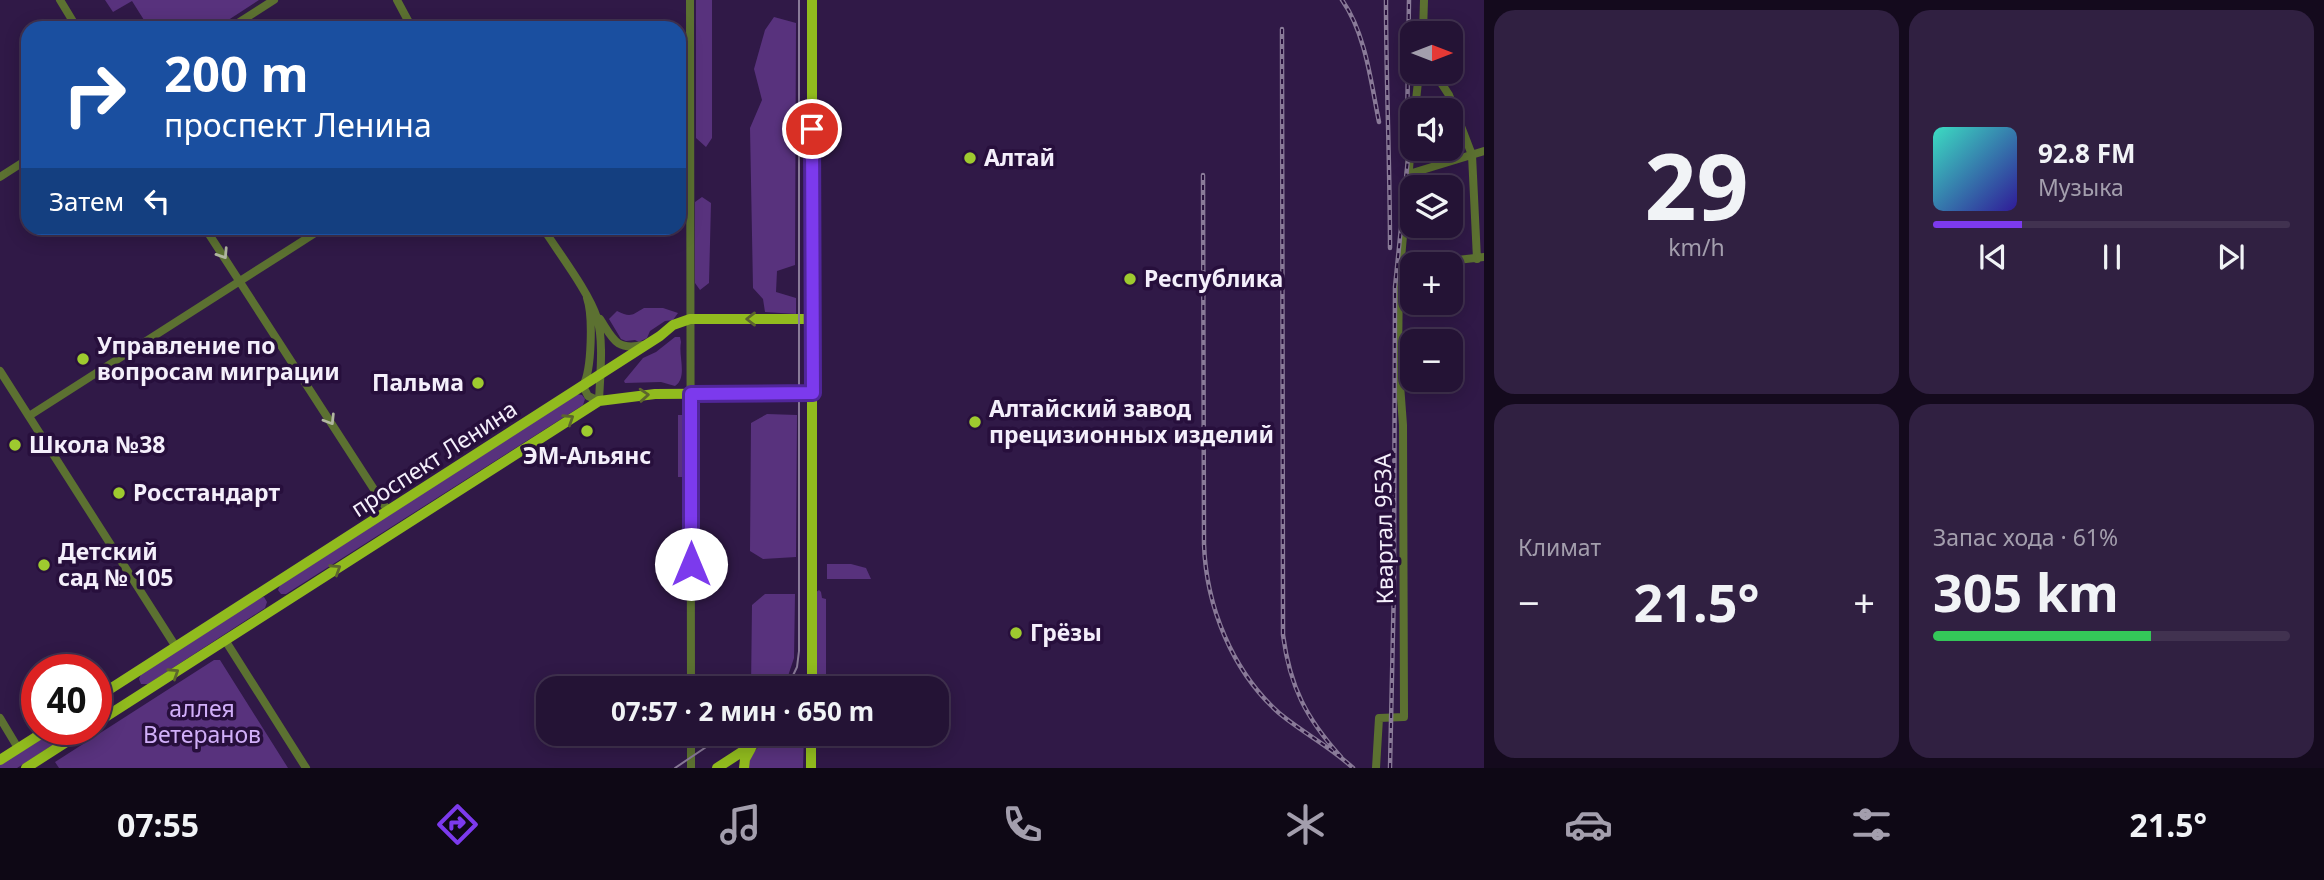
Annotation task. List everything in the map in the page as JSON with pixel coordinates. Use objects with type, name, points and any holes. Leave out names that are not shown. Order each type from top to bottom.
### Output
[{"type":"main road","points":[[812,0],[812,676]]},
{"type":"main road","name":"проспект Ленина","points":[[112,688],[583,386],[673,325],[691,319],[812,319]]},
{"type":"main road","name":"проспект Ленина","points":[[112,713],[598,401],[621,396],[813,393]]},
{"type":"main road","points":[[268,588],[279,606]]},
{"type":"main road","points":[[129,677],[139,695]]},
{"type":"main road","points":[[0,760],[23,745]]},
{"type":"main road","points":[[26,768],[62,745]]},
{"type":"main road","points":[[717,768],[751,746]]},
{"type":"main road","points":[[744,768],[745,759],[752,746]]},
{"type":"main road","points":[[811,746],[811,768]]},
{"type":"street","points":[[60,0],[73,21]]},
{"type":"street","points":[[241,21],[274,0]]},
{"type":"street","points":[[397,0],[408,21]]},
{"type":"street","points":[[690,0],[691,676]]},
{"type":"street","points":[[1423,21],[1424,0]]},
{"type":"street","points":[[1442,84],[1449,95],[1472,155],[1480,258]]},
{"type":"street","points":[[1409,174],[1484,151]]},
{"type":"street","name":"Квартал 953А","points":[[1376,768],[1380,718],[1404,717],[1403,425],[1398,357],[1399,266],[1410,161]]},
{"type":"street","points":[[0,177],[21,164]]},
{"type":"street","points":[[210,235],[388,511]]},
{"type":"street","points":[[29,416],[313,235]]},
{"type":"street","points":[[547,235],[620,345],[628,348],[649,343]]},
{"type":"street","points":[[587,298],[591,311],[588,374],[583,386],[589,396],[598,401],[599,325],[594,309]]},
{"type":"street","points":[[0,371],[176,647]]},
{"type":"street","points":[[225,640],[306,768]]},
{"type":"street","points":[[0,718],[18,748]]},
{"type":"street","points":[[691,746],[691,768]]},
{"type":"green space","points":[[105,0],[259,0],[227,21],[145,21],[132,1],[113,12]]},
{"type":"green space","points":[[696,0],[712,0],[712,138],[706,147],[696,138]]},
{"type":"green space","points":[[774,17],[796,23],[795,265],[777,271],[776,292],[796,298],[796,314],[765,312],[763,299],[753,288],[750,128],[762,100],[754,69],[765,30]]},
{"type":"green space","points":[[702,197],[711,203],[709,283],[700,290],[695,283],[695,202]]},
{"type":"green space","points":[[644,308],[663,308],[678,313],[673,320],[665,321],[639,342],[621,339],[609,319],[617,311],[631,315]]},
{"type":"green space","points":[[675,337],[680,337],[681,342],[682,372],[675,386],[661,382],[625,383],[643,358],[656,352]]},
{"type":"green space","points":[[577,394],[585,399],[583,405],[286,594],[281,594],[278,590],[280,585]]},
{"type":"green space","points":[[767,414],[797,415],[796,557],[763,559],[750,551],[751,423]]},
{"type":"green space","points":[[678,415],[688,415],[687,477],[678,477]]},
{"type":"green space","points":[[827,564],[851,564],[866,568],[871,579],[827,579]]},
{"type":"green space","points":[[819,590],[822,598],[826,599],[826,676],[815,676],[815,593]]},
{"type":"green space","points":[[765,594],[795,594],[794,658],[788,676],[751,676],[752,605]]},
{"type":"green space","points":[[264,597],[267,602],[265,608],[148,684],[141,684],[141,674],[258,598]]},
{"type":"green space","name":"аллея Ветеранов","points":[[214,660],[220,660],[288,768],[59,768],[55,762],[82,745],[112,745],[112,725]]},
{"type":"green space","points":[[31,745],[53,745],[17,768],[0,768],[0,765]]},
{"type":"green space","points":[[761,746],[804,746],[803,768],[748,768],[755,751]]},
{"type":"tram line","points":[[793,676],[799,651],[799,0]]},
{"type":"tram line","points":[[675,768],[708,746]]},
{"type":"railway","points":[[1342,0],[1362,43],[1379,122]]},
{"type":"railway","points":[[1386,0],[1390,248]]},
{"type":"railway","points":[[1407,98],[1409,0]]},
{"type":"railway","points":[[1282,29],[1283,635],[1290,671],[1302,701],[1318,729],[1341,757]]},
{"type":"railway","points":[[1390,768],[1395,287],[1408,161]]},
{"type":"railway","points":[[1203,175],[1204,544],[1210,591],[1216,614],[1235,657],[1262,696],[1279,713],[1353,768]]},
{"type":"place","name":"Алтай","points":[[970,158]]},
{"type":"place","name":"Республика","points":[[1130,279]]},
{"type":"place","name":"Управление по вопросам миграции","points":[[83,359]]},
{"type":"place","name":"Пальма","points":[[478,383]]},
{"type":"place","name":"Алтайский завод прецизионных изделий","points":[[975,422]]},
{"type":"place","name":"ЭМ-Альянс","points":[[587,431]]},
{"type":"place","name":"Школа №38","points":[[15,445]]},
{"type":"place","name":"Росстандарт","points":[[119,493]]},
{"type":"place","name":"Детский сад № 105","points":[[44,565]]},
{"type":"place","name":"Грёзы","points":[[1016,633]]},
{"type":"route","points":[[691,564],[691,394],[813,393],[812,129]]}]
